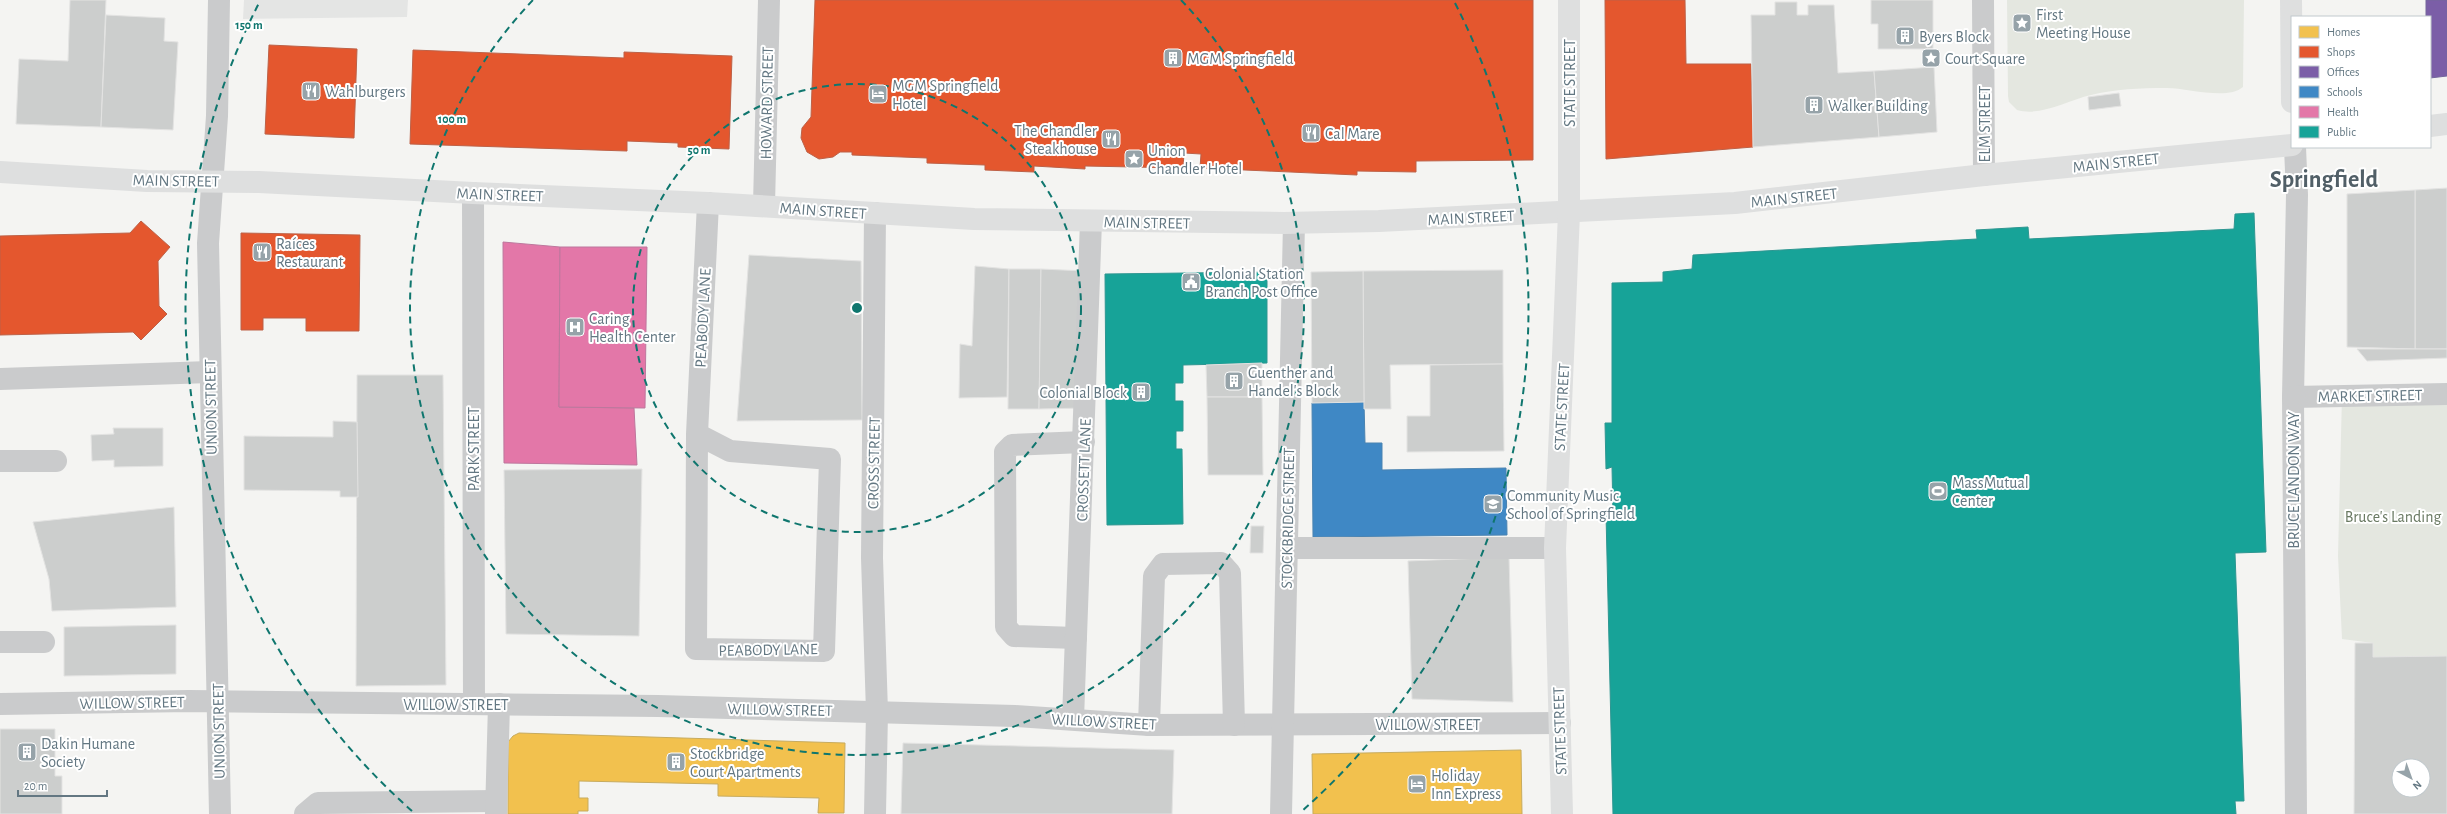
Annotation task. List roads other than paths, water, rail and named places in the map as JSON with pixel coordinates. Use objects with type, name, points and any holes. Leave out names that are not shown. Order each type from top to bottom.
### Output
[{"type":"main road","name":"STATE STREET","points":[[1562,814],[1554,548],[1569,212],[1569,0]]},
{"type":"main road","points":[[2290,0],[2291,51]]},
{"type":"main road","points":[[2431,126],[2447,124]]},
{"type":"main road","name":"MAIN STREET","points":[[0,172],[147,181],[267,182],[472,193],[764,205],[974,219],[1294,223],[1569,212],[1736,203],[1984,175],[2291,144]]},
{"type":"street","name":"UNION STREET","points":[[219,0],[217,116],[208,243],[220,814]]},
{"type":"street","name":"HOWARD STREET","points":[[764,205],[768,0]]},
{"type":"street","name":"ELM STREET","points":[[1983,0],[1984,175]]},
{"type":"street","name":"BRUCE LANDON WAY","points":[[2295,148],[2297,195],[2292,397],[2296,814]]},
{"type":"street","name":"PARK STREET","points":[[472,193],[474,704]]},
{"type":"street","name":"PEABODY LANE","points":[[697,434],[730,452],[830,459],[824,651],[696,649],[697,434],[708,203]]},
{"type":"street","name":"CROSS STREET","points":[[875,213],[872,558],[877,712],[875,814]]},
{"type":"street","name":"CROSSETT LANE","points":[[1073,719],[1091,221]]},
{"type":"street","name":"STOCKBRIDGE STREET","points":[[1281,814],[1294,223]]},
{"type":"street","points":[[0,379],[210,372]]},
{"type":"street","name":"MARKET STREET","points":[[2292,397],[2447,394]]},
{"type":"street","points":[[1076,638],[1014,636],[1006,627],[1005,452],[1012,445],[1084,442]]},
{"type":"street","points":[[0,461],[56,461]]},
{"type":"street","points":[[1287,548],[1554,548]]},
{"type":"street","points":[[1149,725],[1154,576],[1164,564],[1221,563],[1230,573],[1234,725]]},
{"type":"street","points":[[0,642],[44,642]]},
{"type":"street","name":"WILLOW STREET","points":[[0,704],[218,702],[499,704],[877,712],[1073,719],[1149,725],[1282,726],[1560,723]]},
{"type":"street","points":[[305,814],[318,803],[496,808],[499,704]]},
{"type":"place","name":"First Meeting House","points":[[2022,23]]},
{"type":"place","name":"Byers Block","points":[[1905,36]]},
{"type":"place","name":"MGM Springfield","points":[[1173,58]]},
{"type":"place","name":"Court Square","points":[[1931,58]]},
{"type":"place","name":"Wahlburgers","points":[[311,91]]},
{"type":"place","name":"MGM Springfield Hotel","points":[[878,94]]},
{"type":"place","name":"Walker Building","points":[[1814,105]]},
{"type":"place","name":"Cal Mare","points":[[1311,133]]},
{"type":"place","name":"The Chandler Steakhouse","points":[[1111,139]]},
{"type":"place","name":"Union Chandler Hotel","points":[[1134,159]]},
{"type":"place","name":"Raíces Restaurant","points":[[262,252]]},
{"type":"place","name":"Colonial Station Branch Post Office","points":[[1191,282]]},
{"type":"place","name":"Caring Health Center","points":[[575,327]]},
{"type":"place","name":"Guenther and Handel's Block","points":[[1234,381]]},
{"type":"place","name":"Colonial Block","points":[[1141,392]]},
{"type":"place","name":"MassMutual Center","points":[[1938,491]]},
{"type":"place","name":"Community Music School of Springfield","points":[[1493,504]]},
{"type":"place","name":"Dakin Humane Society","points":[[27,752]]},
{"type":"place","name":"Stockbridge Court Apartments","points":[[676,762]]},
{"type":"place","name":"Holiday Inn Express","points":[[1417,784]]},
{"type":"district","name":"Springfield","points":[[2324,179]]},
{"type":"park label","name":"Bruce's Landing","points":[[2393,516]]}]
